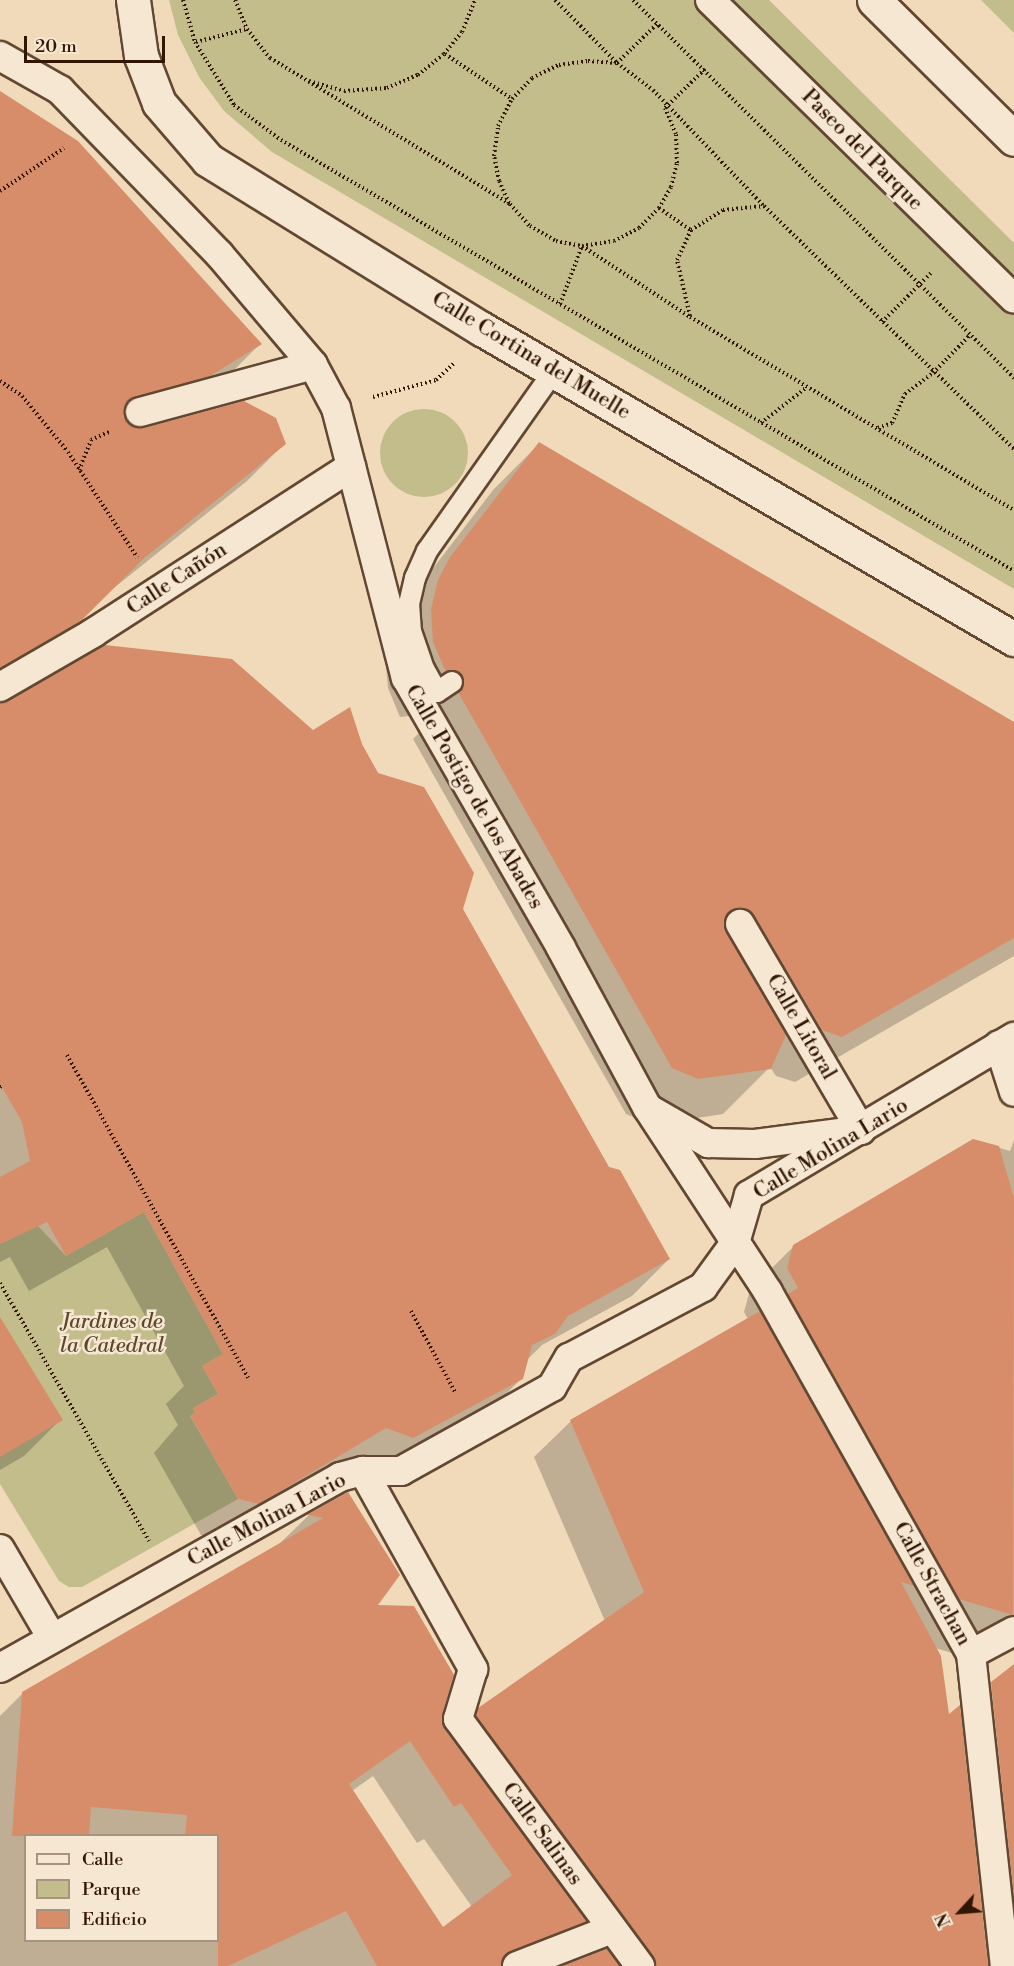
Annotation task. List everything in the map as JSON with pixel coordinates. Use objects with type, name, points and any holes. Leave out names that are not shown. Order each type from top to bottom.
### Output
[{"type":"street","name":"Calle Cortina del Muelle","points":[[133,0],[141,56],[159,103],[208,160],[554,371],[1014,639]]},
{"type":"street","name":"Paseo del Parque","points":[[711,0],[1014,299]]},
{"type":"street","points":[[874,0],[1014,139]]},
{"type":"street","points":[[0,56],[60,90],[219,254],[314,365],[336,408],[351,467]]},
{"type":"street","points":[[140,412],[314,365]]},
{"type":"street","name":"Calle Cañón","points":[[0,687],[159,590],[351,467]]},
{"type":"street","name":"Calle Postigo de los Abades","points":[[351,467],[406,678],[561,948],[647,1107],[735,1243]]},
{"type":"street","name":"Calle Litoral","points":[[740,924],[861,1130]]},
{"type":"street","points":[[1006,1041],[1014,1092]]},
{"type":"street","name":"Calle Molina Lario","points":[[0,1668],[340,1477],[363,1471],[401,1471],[471,1420],[552,1387],[569,1358],[703,1287],[735,1243],[748,1195],[861,1130],[1006,1041]]},
{"type":"street","points":[[647,1107],[708,1143],[755,1144],[861,1130]]},
{"type":"street","name":"Calle Strachan","points":[[735,1243],[768,1292],[971,1654],[1005,1966]]},
{"type":"street","name":"Calle Salinas","points":[[363,1471],[472,1669],[466,1698],[458,1719],[640,1966]]},
{"type":"street","points":[[0,1549],[52,1638]]},
{"type":"street","points":[[971,1654],[1014,1631]]},
{"type":"street","points":[[517,1966],[612,1929]]},
{"type":"lane","points":[[452,682],[437,692],[424,669],[411,632],[409,604],[415,578],[427,551],[554,371]]},
{"type":"path","points":[[183,0],[195,42],[234,105],[281,140],[1014,571]]},
{"type":"path","points":[[235,0],[247,29],[270,58],[510,204]]},
{"type":"path","points":[[302,79],[344,91],[387,88],[418,75],[444,54],[462,32],[475,0]]},
{"type":"path","points":[[555,0],[617,63],[652,90],[665,108],[933,373],[1014,449]]},
{"type":"path","points":[[633,0],[1014,378]]},
{"type":"path","points":[[657,24],[617,63],[588,61],[559,65],[532,78],[512,99],[498,126],[494,156],[498,181],[510,204],[530,226],[556,241],[582,246],[614,241],[639,228],[659,208],[672,187],[677,163],[675,134],[665,108]]},
{"type":"path","points":[[195,42],[247,29]]},
{"type":"path","points":[[444,54],[512,99]]},
{"type":"path","points":[[665,108],[705,69]]},
{"type":"path","points":[[0,191],[95,126]]},
{"type":"path","points":[[690,316],[677,260],[691,230],[723,210],[764,206]]},
{"type":"path","points":[[659,208],[691,230]]},
{"type":"path","points":[[882,322],[959,245]]},
{"type":"path","points":[[560,304],[582,246]]},
{"type":"path","points":[[582,246],[690,316],[1014,510]]},
{"type":"path","points":[[877,428],[891,423],[904,394],[933,373],[970,335]]},
{"type":"path","points":[[336,408],[436,380],[461,357]]},
{"type":"path","points":[[0,381],[22,396],[79,470],[159,590]]},
{"type":"path","points":[[761,423],[807,387]]},
{"type":"path","points":[[79,470],[91,440],[108,433]]},
{"type":"path","points":[[67,1055],[248,1378]]},
{"type":"path","points":[[0,1283],[153,1547]]},
{"type":"path","points":[[411,1311],[471,1420]]},
{"type":"green space","points":[[169,0],[769,0],[1014,243],[1014,589],[272,152],[224,111],[199,77],[178,35]]},
{"type":"green space","points":[[981,0],[1014,0],[1014,33]]},
{"type":"green space","points":[[415,409],[433,409],[449,416],[461,428],[468,444],[468,462],[461,478],[449,490],[433,497],[415,497],[399,490],[387,478],[380,462],[380,444],[387,428],[399,416]]},
{"type":"green space","name":"Jardines de la Catedral","points":[[144,1212],[223,1354],[202,1366],[218,1394],[193,1408],[195,1413],[190,1416],[238,1499],[82,1587],[69,1587],[59,1581],[0,1484],[0,1244],[38,1226],[66,1256]]},
{"type":"building","points":[[0,91],[78,141],[262,344],[210,376],[129,400],[124,408],[128,423],[144,428],[244,401],[276,418],[286,444],[143,559],[81,621],[0,668]]},
{"type":"building","points":[[539,442],[1014,722],[1014,938],[842,1037],[822,1030],[754,915],[740,908],[732,910],[725,916],[726,932],[786,1035],[771,1069],[698,1079],[672,1068],[458,692],[463,687],[462,676],[457,671],[446,672],[433,642],[431,609],[438,580],[450,557]]},
{"type":"building","points":[[105,645],[232,659],[313,730],[350,707],[362,744],[378,773],[424,787],[474,873],[463,909],[609,1167],[620,1170],[670,1259],[568,1316],[555,1334],[532,1345],[523,1379],[413,1438],[386,1428],[259,1504],[238,1499],[190,1415],[195,1413],[193,1408],[218,1394],[202,1366],[223,1354],[144,1212],[66,1256],[47,1222],[0,1244],[0,1177],[30,1161],[22,1122],[0,1084],[0,703]]},
{"type":"building","points":[[973,1139],[999,1146],[1014,1198],[1013,1615],[959,1599],[788,1294],[798,1288],[787,1268],[793,1245]]},
{"type":"building","points":[[760,1311],[914,1586],[901,1582],[941,1656],[949,1714],[960,1705],[988,1966],[656,1966],[653,1956],[476,1716],[478,1708],[644,1592],[570,1420]]},
{"type":"building","points":[[0,1317],[63,1420],[0,1457]]},
{"type":"building","points":[[348,1492],[400,1575],[378,1605],[414,1606],[454,1675],[442,1715],[445,1729],[587,1921],[511,1951],[501,1966],[377,1966],[346,1911],[228,1966],[218,1966],[219,1834],[185,1834],[187,1815],[91,1807],[89,1834],[12,1836],[22,1692],[323,1518],[307,1515]],"holes":[[[410,1741],[454,1807],[461,1803],[512,1875],[443,1927],[349,1784]]]},
{"type":"building","points":[[1014,1664],[1014,1896],[991,1682]]},
{"type":"building","points":[[607,1949],[620,1966],[562,1966]]}]
